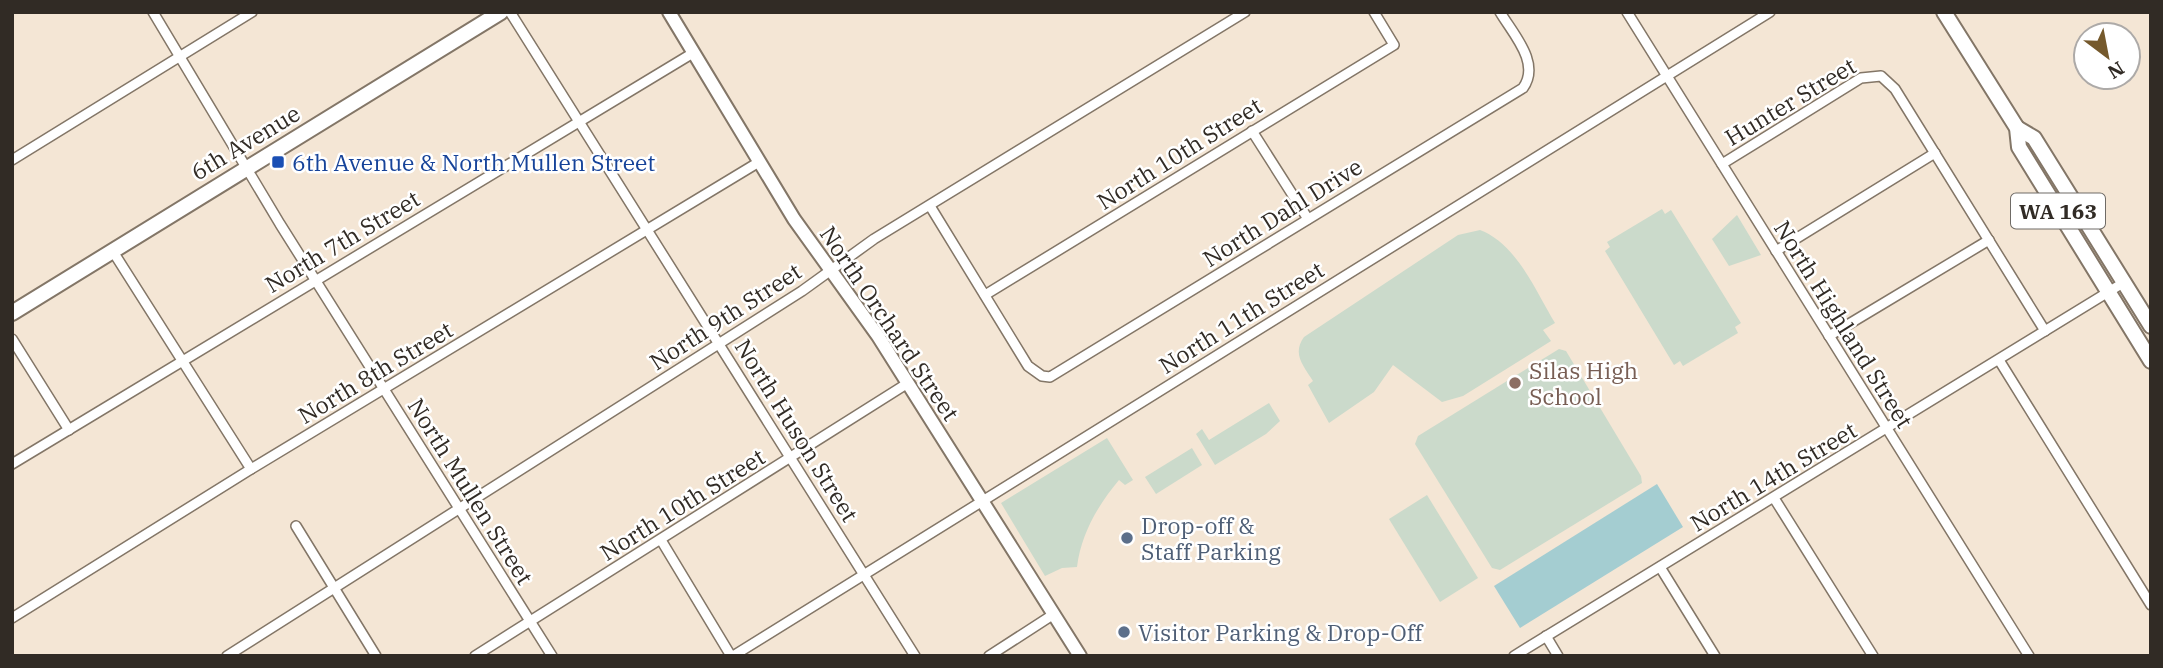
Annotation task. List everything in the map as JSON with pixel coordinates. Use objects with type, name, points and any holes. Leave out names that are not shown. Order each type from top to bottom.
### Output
[{"type":"main road","name":"6th Avenue","points":[[12,313],[501,12]]},
{"type":"main road","name":"WA 163","points":[[1944,12],[2017,128],[2019,147],[2151,361]]},
{"type":"main road","name":"WA 163","points":[[2017,128],[2035,138],[2151,326]]},
{"type":"street","name":"North Mullen Street","points":[[153,12],[315,279],[461,507],[552,656]]},
{"type":"street","points":[[12,160],[252,12]]},
{"type":"street","name":"North Huson Street","points":[[510,12],[915,656]]},
{"type":"street","name":"North Orchard Street","points":[[668,12],[759,162],[829,271],[870,325],[908,383],[1080,656]]},
{"type":"street","name":"North 9th Street","points":[[227,656],[720,343],[930,206],[1245,12]]},
{"type":"street","name":"North 10th Street","points":[[985,295],[1394,44],[1374,12]]},
{"type":"street","name":"North Dahl Drive","points":[[985,295],[1028,366],[1042,376],[1057,374],[1523,88],[1530,75],[1530,68],[1524,51],[1500,12]]},
{"type":"street","name":"North Highland Street","points":[[1627,12],[2029,656]]},
{"type":"street","name":"North 11th Street","points":[[732,656],[1770,12]]},
{"type":"street","name":"North 7th Street","points":[[12,464],[693,53]]},
{"type":"street","name":"Hunter Street","points":[[1722,164],[1861,78],[1878,75],[1895,89],[1936,153]]},
{"type":"street","points":[[1252,131],[1308,219]]},
{"type":"street","points":[[1776,251],[1936,153],[2045,331]]},
{"type":"street","name":"North 8th Street","points":[[12,618],[251,469],[759,162]]},
{"type":"street","points":[[930,206],[985,295]]},
{"type":"street","points":[[1829,337],[1989,240]]},
{"type":"street","points":[[112,250],[251,469]]},
{"type":"street","name":"North 14th Street","points":[[1514,656],[2123,283]]},
{"type":"street","points":[[2133,332],[2151,350]]},
{"type":"street","points":[[12,339],[69,430]]},
{"type":"street","points":[[1999,360],[2151,605]]},
{"type":"street","name":"North 10th Street","points":[[475,656],[908,383]]},
{"type":"street","points":[[1774,498],[1873,656]]},
{"type":"street","points":[[296,526],[376,656]]},
{"type":"street","points":[[661,540],[732,656]]},
{"type":"street","points":[[1660,567],[1715,656]]},
{"type":"street","points":[[989,656],[1054,614]]},
{"type":"street","points":[[1546,636],[1558,656]]},
{"type":"green space","points":[[1662,209],[1665,214],[1671,210],[1741,323],[1735,327],[1738,333],[1683,366],[1680,361],[1674,365],[1605,251],[1610,247],[1607,242]]},
{"type":"green space","points":[[1737,215],[1761,255],[1729,266],[1712,239]]},
{"type":"green space","points":[[1480,230],[1505,246],[1524,270],[1555,323],[1543,330],[1551,341],[1463,396],[1442,402],[1393,365],[1374,392],[1329,423],[1308,385],[1313,381],[1300,359],[1299,349],[1304,337],[1458,235]]},
{"type":"green space","points":[[1559,349],[1566,351],[1641,476],[1642,483],[1500,570],[1492,568],[1415,444],[1418,436]]},
{"type":"green space","points":[[1269,403],[1280,421],[1266,434],[1215,465],[1196,434],[1202,429],[1209,440]]},
{"type":"green space","points":[[1107,438],[1133,480],[1125,485],[1119,480],[1104,499],[1082,543],[1077,567],[1062,568],[1045,576],[1001,503]]},
{"type":"green space","points":[[1192,448],[1202,465],[1156,494],[1145,477]]},
{"type":"green space","points":[[1427,495],[1478,578],[1440,602],[1389,519]]},
{"type":"water","points":[[1657,484],[1683,527],[1520,628],[1494,586]]},
{"type":"place","name":"6th Avenue & North Mullen Street","points":[[278,162]]},
{"type":"place","name":"Silas High School","points":[[1515,383]]},
{"type":"place","name":"Drop-off & Staff Parking","points":[[1127,538]]},
{"type":"place","name":"Visitor Parking & Drop-Off","points":[[1124,632]]}]
